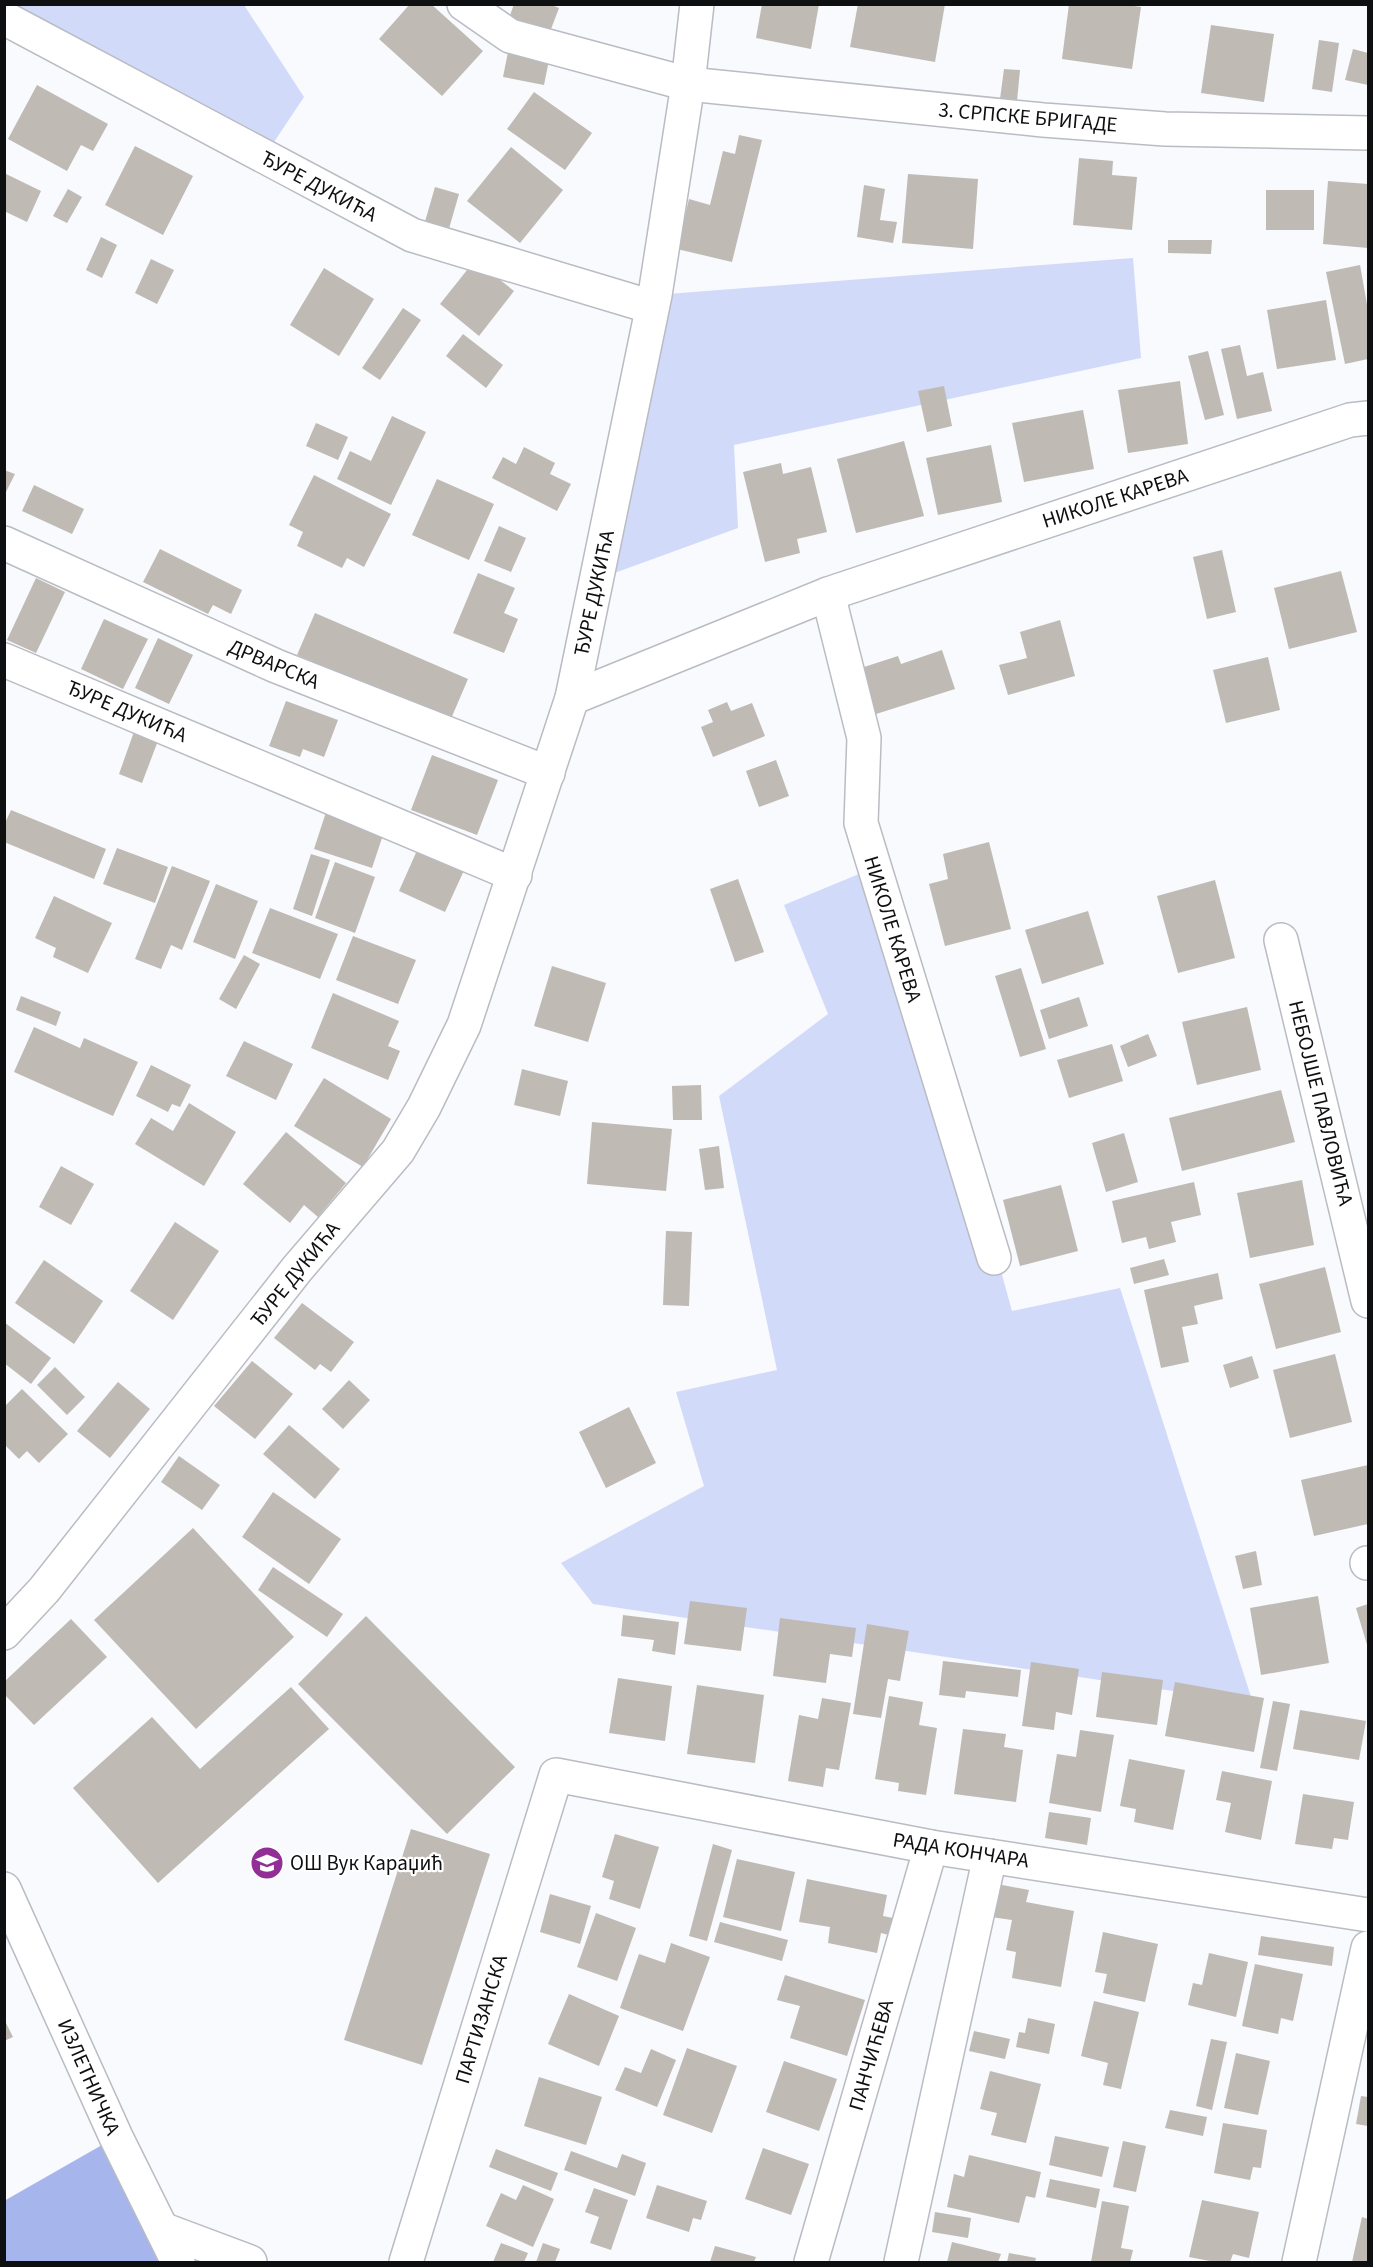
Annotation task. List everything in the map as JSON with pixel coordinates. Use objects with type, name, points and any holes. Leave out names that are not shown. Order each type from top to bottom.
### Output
[{"type":"street","points":[[464,4],[510,36],[688,84]]},
{"type":"street","name":"ЂУРЕ ДУКИЋА","points":[[4,1633],[51,1581],[297,1269],[398,1151],[424,1107],[464,1025],[572,698],[652,307],[688,84],[697,4]]},
{"type":"street","name":"ЂУРЕ ДУКИЋА","points":[[4,18],[412,235],[652,307]]},
{"type":"street","name":"3. СРПСКЕ БРИГАДЕ","points":[[688,84],[1043,120],[1154,128],[1368,133]]},
{"type":"street","name":"НИКОЛЕ КАРЕВА","points":[[572,698],[828,594],[1350,420],[1368,418]]},
{"type":"street","name":"ДРВАРСКА","points":[[4,543],[276,666],[548,773]]},
{"type":"street","name":"НИКОЛЕ КАРЕВА","points":[[828,594],[864,738],[861,823],[994,1258]]},
{"type":"street","name":"ЂУРЕ ДУКИЋА","points":[[4,660],[515,874]]},
{"type":"street","name":"НЕБОЈШЕ ПАВЛОВИЋА","points":[[1281,940],[1368,1301]]},
{"type":"street","name":"РАДА КОНЧАРА","points":[[556,1775],[931,1847],[1368,1915]]},
{"type":"street","name":"ПАРТИЗАНСКА","points":[[406,2262],[556,1775]]},
{"type":"street","name":"ПАНЧИЋЕВА","points":[[811,2262],[931,1847]]},
{"type":"street","points":[[901,2262],[990,1856]]},
{"type":"street","name":"ИЗЛЕТНИЧКА","points":[[4,1889],[116,2137],[178,2262]]},
{"type":"street","points":[[1299,2262],[1368,1948]]},
{"type":"street","points":[[162,2229],[250,2262]]},
{"type":"shaded area","points":[[4,5],[244,5],[304,97],[264,157]]},
{"type":"shaded area","points":[[1133,258],[1141,358],[734,445],[738,528],[598,579],[655,295]]},
{"type":"shaded area","points":[[888,862],[1012,1311],[1120,1288],[1253,1703],[593,1604],[561,1563],[704,1486],[676,1392],[777,1370],[719,1096],[828,1014],[784,905]]},
{"type":"shaded area","points":[[116,2137],[178,2262],[5,2262],[4,2201]]},
{"type":"building","points":[[410,4],[431,4],[483,51],[442,96],[379,39]]},
{"type":"building","points":[[514,4],[549,4],[559,8],[548,37],[507,24]]},
{"type":"building","points":[[762,4],[819,4],[811,49],[756,38]]},
{"type":"building","points":[[858,4],[945,4],[935,62],[850,47]]},
{"type":"building","points":[[1069,4],[1121,4],[1141,7],[1132,69],[1062,59]]},
{"type":"building","points":[[1211,25],[1274,34],[1264,102],[1201,93]]},
{"type":"building","points":[[1319,40],[1339,43],[1332,92],[1312,89]]},
{"type":"building","points":[[1353,49],[1368,53],[1368,85],[1345,80]]},
{"type":"building","points":[[508,52],[549,60],[544,85],[503,77]]},
{"type":"building","points":[[1004,69],[1020,70],[1017,101],[1000,99]]},
{"type":"building","points":[[37,85],[108,124],[93,151],[81,145],[67,171],[8,139]]},
{"type":"building","points":[[534,92],[592,133],[565,170],[507,129]]},
{"type":"building","points":[[739,135],[762,140],[732,262],[677,249],[689,199],[710,205],[723,151],[735,154]]},
{"type":"building","points":[[135,146],[193,176],[163,235],[105,205]]},
{"type":"building","points":[[511,147],[563,190],[520,243],[467,201]]},
{"type":"building","points":[[1079,158],[1113,161],[1112,175],[1137,177],[1132,230],[1073,225]]},
{"type":"building","points":[[4,173],[41,191],[27,222],[4,211]]},
{"type":"building","points":[[908,174],[978,179],[973,249],[902,243]]},
{"type":"building","points":[[1328,181],[1368,184],[1368,248],[1323,244]]},
{"type":"building","points":[[864,185],[885,189],[880,220],[897,222],[893,243],[857,237]]},
{"type":"building","points":[[435,187],[459,194],[448,232],[424,225]]},
{"type":"building","points":[[68,189],[82,197],[67,223],[53,216]]},
{"type":"building","points":[[1266,190],[1314,190],[1314,230],[1266,230]]},
{"type":"building","points":[[101,237],[117,245],[102,278],[86,270]]},
{"type":"building","points":[[1168,240],[1212,240],[1211,254],[1168,253]]},
{"type":"building","points":[[151,259],[174,270],[157,304],[135,293]]},
{"type":"building","points":[[475,260],[514,291],[479,336],[440,304]]},
{"type":"building","points":[[1360,265],[1368,310],[1368,359],[1345,364],[1326,272]]},
{"type":"building","points":[[324,268],[374,299],[339,356],[290,325]]},
{"type":"building","points":[[1326,300],[1336,360],[1277,369],[1267,310]]},
{"type":"building","points":[[403,308],[421,320],[380,380],[362,368]]},
{"type":"building","points":[[463,334],[503,365],[486,388],[446,356]]},
{"type":"building","points":[[1240,345],[1247,376],[1263,372],[1272,411],[1237,419],[1221,349]]},
{"type":"building","points":[[1208,351],[1224,415],[1205,420],[1188,356]]},
{"type":"building","points":[[1180,381],[1188,444],[1128,453],[1118,390]]},
{"type":"building","points":[[944,386],[952,426],[927,432],[918,391]]},
{"type":"building","points":[[1083,410],[1094,469],[1024,482],[1012,423]]},
{"type":"building","points":[[392,416],[426,432],[391,505],[337,479],[350,451],[371,461]]},
{"type":"building","points":[[316,423],[348,437],[338,460],[306,446]]},
{"type":"building","points":[[904,441],[924,516],[856,533],[837,459]]},
{"type":"building","points":[[991,445],[1002,502],[938,515],[926,458]]},
{"type":"building","points":[[524,447],[555,463],[550,474],[571,484],[557,511],[492,478],[503,457],[516,464]]},
{"type":"building","points":[[781,463],[783,474],[811,467],[827,532],[797,539],[800,553],[765,562],[743,472]]},
{"type":"building","points":[[4,470],[15,474],[4,496]]},
{"type":"building","points":[[314,475],[391,514],[364,567],[347,558],[342,568],[297,546],[303,532],[289,525]]},
{"type":"building","points":[[437,479],[494,504],[469,560],[412,535]]},
{"type":"building","points":[[34,485],[84,509],[72,534],[22,511]]},
{"type":"building","points":[[499,526],[526,538],[511,572],[484,561]]},
{"type":"building","points":[[160,549],[242,590],[231,614],[213,605],[208,614],[143,582]]},
{"type":"building","points":[[1222,550],[1236,612],[1207,619],[1193,557]]},
{"type":"building","points":[[1341,571],[1357,632],[1289,649],[1274,588]]},
{"type":"building","points":[[478,573],[515,588],[504,613],[518,619],[504,653],[453,633]]},
{"type":"building","points":[[36,578],[65,592],[36,653],[7,640]]},
{"type":"building","points":[[315,613],[468,679],[450,721],[297,655]]},
{"type":"building","points":[[104,619],[148,639],[123,689],[81,669]]},
{"type":"building","points":[[1060,620],[1075,676],[1008,695],[999,665],[1027,658],[1020,632]]},
{"type":"building","points":[[158,638],[193,655],[169,704],[135,688]]},
{"type":"building","points":[[942,650],[955,689],[876,714],[861,668],[898,656],[901,664]]},
{"type":"building","points":[[1268,657],[1280,710],[1226,723],[1213,670]]},
{"type":"building","points":[[286,701],[338,720],[324,757],[303,749],[300,757],[269,746]]},
{"type":"building","points":[[727,702],[731,711],[752,703],[765,736],[713,757],[701,727],[713,722],[708,710]]},
{"type":"building","points":[[135,729],[159,738],[142,783],[119,774]]},
{"type":"building","points":[[432,755],[498,780],[477,835],[411,810]]},
{"type":"building","points":[[776,760],[789,796],[759,807],[746,771]]},
{"type":"building","points":[[328,806],[386,826],[372,868],[314,849]]},
{"type":"building","points":[[11,810],[106,849],[94,879],[4,842],[4,825]]},
{"type":"building","points":[[989,842],[1011,929],[945,946],[929,884],[948,879],[943,854]]},
{"type":"building","points":[[419,846],[466,866],[445,912],[399,891]]},
{"type":"building","points":[[117,848],[168,867],[155,903],[103,884]]},
{"type":"building","points":[[311,854],[330,860],[312,916],[293,909]]},
{"type":"building","points":[[335,862],[375,877],[355,933],[315,918]]},
{"type":"building","points":[[172,866],[210,881],[182,950],[171,945],[161,969],[135,959]]},
{"type":"building","points":[[738,879],[764,952],[735,962],[710,889]]},
{"type":"building","points":[[1215,880],[1235,958],[1178,973],[1157,896]]},
{"type":"building","points":[[216,884],[258,901],[235,959],[193,942]]},
{"type":"building","points":[[54,896],[112,923],[88,973],[53,957],[56,948],[35,938]]},
{"type":"building","points":[[270,908],[338,934],[320,979],[252,953]]},
{"type":"building","points":[[1088,911],[1104,964],[1042,984],[1025,930]]},
{"type":"building","points":[[353,936],[416,960],[398,1004],[336,980]]},
{"type":"building","points":[[244,955],[260,964],[236,1009],[219,999]]},
{"type":"building","points":[[552,966],[606,983],[588,1042],[534,1026]]},
{"type":"building","points":[[1021,968],[1046,1049],[1020,1057],[995,976]]},
{"type":"building","points":[[333,993],[399,1021],[388,1046],[400,1051],[388,1080],[311,1048]]},
{"type":"building","points":[[21,996],[61,1012],[56,1026],[16,1010]]},
{"type":"building","points":[[1079,997],[1088,1026],[1049,1039],[1040,1010]]},
{"type":"building","points":[[1247,1007],[1261,1070],[1197,1085],[1182,1022]]},
{"type":"building","points":[[34,1027],[80,1048],[84,1038],[138,1062],[113,1116],[14,1072]]},
{"type":"building","points":[[1148,1034],[1157,1056],[1128,1067],[1120,1046]]},
{"type":"building","points":[[244,1041],[293,1064],[276,1100],[226,1076]]},
{"type":"building","points":[[1112,1044],[1123,1081],[1069,1098],[1057,1060]]},
{"type":"building","points":[[151,1065],[191,1085],[180,1107],[172,1104],[168,1112],[136,1096]]},
{"type":"building","points":[[522,1069],[568,1081],[560,1116],[514,1105]]},
{"type":"building","points":[[324,1078],[391,1119],[363,1167],[294,1126]]},
{"type":"building","points":[[701,1085],[702,1120],[673,1120],[672,1086]]},
{"type":"building","points":[[1281,1090],[1295,1142],[1182,1171],[1169,1118]]},
{"type":"building","points":[[189,1103],[236,1132],[204,1186],[135,1144],[151,1118],[173,1131]]},
{"type":"building","points":[[592,1122],[672,1129],[666,1191],[587,1184]]},
{"type":"building","points":[[286,1132],[346,1183],[318,1217],[304,1205],[290,1223],[243,1184]]},
{"type":"building","points":[[1124,1133],[1138,1182],[1106,1192],[1092,1143]]},
{"type":"building","points":[[719,1146],[724,1188],[705,1190],[699,1149]]},
{"type":"building","points":[[61,1166],[94,1184],[71,1225],[39,1207]]},
{"type":"building","points":[[1302,1180],[1314,1245],[1250,1258],[1237,1193]]},
{"type":"building","points":[[1194,1182],[1201,1215],[1171,1222],[1176,1242],[1149,1249],[1146,1237],[1122,1243],[1112,1201]]},
{"type":"building","points":[[1061,1185],[1078,1251],[1020,1266],[1003,1200]]},
{"type":"building","points":[[175,1222],[219,1251],[173,1320],[130,1291]]},
{"type":"building","points":[[666,1231],[692,1232],[689,1306],[663,1305]]},
{"type":"building","points":[[1164,1259],[1169,1275],[1134,1284],[1130,1268]]},
{"type":"building","points":[[44,1260],[103,1301],[74,1344],[15,1303]]},
{"type":"building","points":[[1325,1267],[1341,1332],[1276,1349],[1259,1284]]},
{"type":"building","points":[[1218,1273],[1223,1299],[1194,1306],[1198,1324],[1182,1327],[1189,1362],[1161,1368],[1144,1290]]},
{"type":"building","points":[[302,1303],[354,1342],[331,1372],[320,1364],[315,1370],[274,1338]]},
{"type":"building","points":[[4,1322],[51,1358],[31,1384],[4,1363]]},
{"type":"building","points":[[1335,1354],[1352,1422],[1290,1438],[1273,1370]]},
{"type":"building","points":[[1252,1356],[1259,1378],[1230,1388],[1223,1365]]},
{"type":"building","points":[[252,1361],[293,1394],[255,1439],[214,1406]]},
{"type":"building","points":[[55,1367],[85,1397],[67,1415],[37,1385]]},
{"type":"building","points":[[349,1380],[370,1400],[343,1429],[322,1409]]},
{"type":"building","points":[[118,1382],[150,1409],[110,1458],[77,1431]]},
{"type":"building","points":[[22,1389],[68,1434],[39,1463],[27,1451],[19,1459],[4,1444],[4,1407]]},
{"type":"building","points":[[629,1407],[656,1463],[606,1488],[579,1432]]},
{"type":"building","points":[[289,1425],[340,1469],[315,1499],[263,1454]]},
{"type":"building","points":[[179,1456],[220,1485],[202,1510],[161,1482]]},
{"type":"building","points":[[1368,1465],[1368,1524],[1314,1536],[1301,1480]]},
{"type":"building","points":[[273,1492],[341,1539],[309,1584],[242,1537]]},
{"type":"building","points":[[193,1528],[294,1637],[196,1729],[94,1620]]},
{"type":"building","points":[[1256,1551],[1262,1585],[1243,1589],[1235,1556]]},
{"type":"building","points":[[273,1567],[343,1614],[327,1637],[258,1590]]},
{"type":"building","points":[[1318,1596],[1329,1663],[1261,1675],[1250,1608]]},
{"type":"building","points":[[690,1601],[747,1608],[741,1651],[684,1644]]},
{"type":"building","points":[[1368,1604],[1368,1648],[1356,1608]]},
{"type":"building","points":[[623,1615],[679,1622],[675,1655],[652,1651],[654,1640],[621,1636]]},
{"type":"building","name":"ОШ Вук Караџић","points":[[366,1616],[515,1767],[447,1834],[298,1684]]},
{"type":"building","points":[[780,1618],[856,1628],[852,1657],[830,1654],[826,1683],[773,1676]]},
{"type":"building","points":[[71,1619],[107,1657],[34,1725],[4,1694],[4,1682]]},
{"type":"building","points":[[867,1624],[909,1631],[900,1681],[888,1679],[881,1718],[853,1714]]},
{"type":"building","points":[[943,1661],[1021,1670],[1018,1697],[966,1691],[965,1698],[939,1695]]},
{"type":"building","points":[[1031,1662],[1079,1669],[1072,1715],[1056,1712],[1054,1730],[1022,1726]]},
{"type":"building","points":[[1102,1672],[1163,1680],[1157,1725],[1096,1717]]},
{"type":"building","points":[[618,1678],[672,1686],[665,1741],[609,1733]]},
{"type":"building","points":[[1175,1682],[1264,1698],[1254,1752],[1165,1736]]},
{"type":"building","points":[[697,1685],[764,1695],[755,1763],[687,1754]]},
{"type":"building","points":[[291,1687],[329,1729],[158,1883],[73,1788],[152,1717],[200,1769]]},
{"type":"building","points":[[889,1696],[923,1702],[919,1725],[937,1728],[926,1795],[898,1791],[899,1783],[875,1779]]},
{"type":"building","points":[[822,1698],[851,1703],[839,1770],[826,1768],[823,1787],[788,1781],[799,1715],[818,1719]]},
{"type":"building","points":[[1273,1701],[1290,1704],[1277,1771],[1260,1768]]},
{"type":"building","points":[[1300,1710],[1366,1721],[1359,1760],[1293,1749]]},
{"type":"building","points":[[963,1729],[1006,1734],[1004,1747],[1023,1750],[1016,1802],[954,1794]]},
{"type":"building","points":[[1080,1730],[1114,1735],[1101,1812],[1049,1803],[1057,1754],[1076,1757]]},
{"type":"building","points":[[1129,1759],[1185,1770],[1173,1830],[1134,1822],[1136,1809],[1120,1806]]},
{"type":"building","points":[[1222,1771],[1272,1781],[1261,1840],[1225,1832],[1231,1803],[1216,1800]]},
{"type":"building","points":[[1303,1794],[1354,1802],[1348,1840],[1334,1838],[1332,1849],[1295,1844]]},
{"type":"building","points":[[1049,1812],[1091,1818],[1087,1845],[1045,1838]]},
{"type":"building","points":[[411,1829],[490,1854],[422,2065],[344,2040]]},
{"type":"building","points":[[615,1834],[659,1847],[640,1909],[609,1899],[614,1881],[602,1877]]},
{"type":"building","points":[[713,1844],[732,1850],[707,1941],[689,1936]]},
{"type":"building","points":[[737,1859],[795,1872],[781,1931],[723,1917]]},
{"type":"building","points":[[807,1879],[887,1895],[883,1916],[893,1918],[889,1935],[881,1933],[877,1953],[828,1943],[830,1927],[799,1922]]},
{"type":"building","points":[[997,1884],[1029,1890],[1026,1902],[1074,1911],[1061,1987],[1012,1978],[1016,1952],[1006,1950],[1012,1920],[991,1917]]},
{"type":"building","points":[[550,1894],[591,1906],[580,1944],[540,1932]]},
{"type":"building","points":[[596,1913],[636,1928],[617,1981],[577,1967]]},
{"type":"building","points":[[720,1922],[788,1940],[782,1961],[714,1942]]},
{"type":"building","points":[[1103,1932],[1158,1944],[1145,2002],[1103,1993],[1107,1974],[1095,1972]]},
{"type":"building","points":[[1261,1936],[1334,1947],[1332,1966],[1258,1955]]},
{"type":"building","points":[[671,1943],[710,1957],[683,2031],[620,2008],[639,1954],[665,1963]]},
{"type":"building","points":[[1209,1953],[1248,1962],[1236,2017],[1188,2005],[1193,1983],[1202,1985]]},
{"type":"building","points":[[1255,1964],[1303,1974],[1293,2021],[1281,2018],[1278,2034],[1242,2026]]},
{"type":"building","points":[[785,1975],[865,2000],[847,2056],[790,2038],[800,2006],[777,2000]]},
{"type":"building","points":[[569,1994],[619,2016],[599,2066],[548,2044]]},
{"type":"building","points":[[1094,2001],[1139,2012],[1121,2089],[1103,2085],[1108,2063],[1081,2056]]},
{"type":"building","points":[[1028,2018],[1055,2024],[1049,2054],[1016,2047],[1019,2032],[1025,2033]]},
{"type":"building","points":[[4,2019],[13,2037],[4,2041]]},
{"type":"building","points":[[974,2031],[1010,2039],[1005,2059],[969,2051]]},
{"type":"building","points":[[1211,2039],[1227,2042],[1212,2110],[1196,2106]]},
{"type":"building","points":[[687,2048],[737,2066],[712,2133],[663,2115]]},
{"type":"building","points":[[651,2049],[676,2060],[657,2107],[615,2090],[625,2067],[641,2073]]},
{"type":"building","points":[[1236,2053],[1270,2061],[1258,2115],[1224,2108]]},
{"type":"building","points":[[784,2061],[837,2079],[819,2131],[766,2112]]},
{"type":"building","points":[[990,2071],[1041,2084],[1026,2143],[991,2135],[997,2113],[980,2109]]},
{"type":"building","points":[[539,2077],[602,2097],[586,2145],[524,2126]]},
{"type":"building","points":[[1361,2096],[1368,2097],[1368,2126],[1356,2124]]},
{"type":"building","points":[[1170,2110],[1207,2117],[1203,2136],[1165,2128]]},
{"type":"building","points":[[1223,2123],[1267,2130],[1261,2168],[1253,2167],[1250,2180],[1214,2173]]},
{"type":"building","points":[[1055,2136],[1109,2147],[1102,2177],[1049,2165]]},
{"type":"building","points":[[1123,2141],[1146,2146],[1136,2192],[1113,2187]]},
{"type":"building","points":[[763,2148],[809,2164],[791,2215],[745,2199]]},
{"type":"building","points":[[496,2149],[558,2173],[551,2191],[489,2167]]},
{"type":"building","points":[[571,2151],[617,2168],[622,2154],[646,2163],[635,2196],[564,2170]]},
{"type":"building","points":[[969,2155],[1041,2172],[1035,2198],[1026,2196],[1019,2223],[947,2207],[954,2174],[964,2177]]},
{"type":"building","points":[[1050,2179],[1100,2189],[1096,2208],[1046,2197]]},
{"type":"building","points":[[523,2185],[554,2199],[533,2247],[486,2226],[501,2193],[516,2200]]},
{"type":"building","points":[[657,2185],[707,2201],[701,2220],[693,2218],[689,2232],[646,2218]]},
{"type":"building","points":[[594,2188],[628,2200],[611,2250],[590,2243],[599,2217],[585,2212]]},
{"type":"building","points":[[1202,2200],[1259,2212],[1249,2258],[1233,2254],[1230,2262],[1215,2262],[1189,2257]]},
{"type":"building","points":[[1102,2201],[1129,2206],[1121,2248],[1133,2250],[1130,2262],[1091,2262]]},
{"type":"building","points":[[935,2212],[971,2218],[968,2238],[932,2232]]},
{"type":"building","points":[[1362,2217],[1368,2219],[1368,2262],[1352,2262]]},
{"type":"building","points":[[952,2242],[1001,2254],[998,2262],[947,2262]]},
{"type":"building","points":[[501,2243],[528,2253],[524,2262],[493,2262]]},
{"type":"building","points":[[543,2243],[560,2249],[555,2262],[536,2262]]},
{"type":"building","points":[[715,2246],[756,2257],[754,2262],[710,2262]]},
{"type":"building","points":[[1009,2253],[1036,2258],[1035,2262],[1007,2262]]},
{"type":"place","name":"ОШ Вук Караџић","points":[[267,1863]]}]
